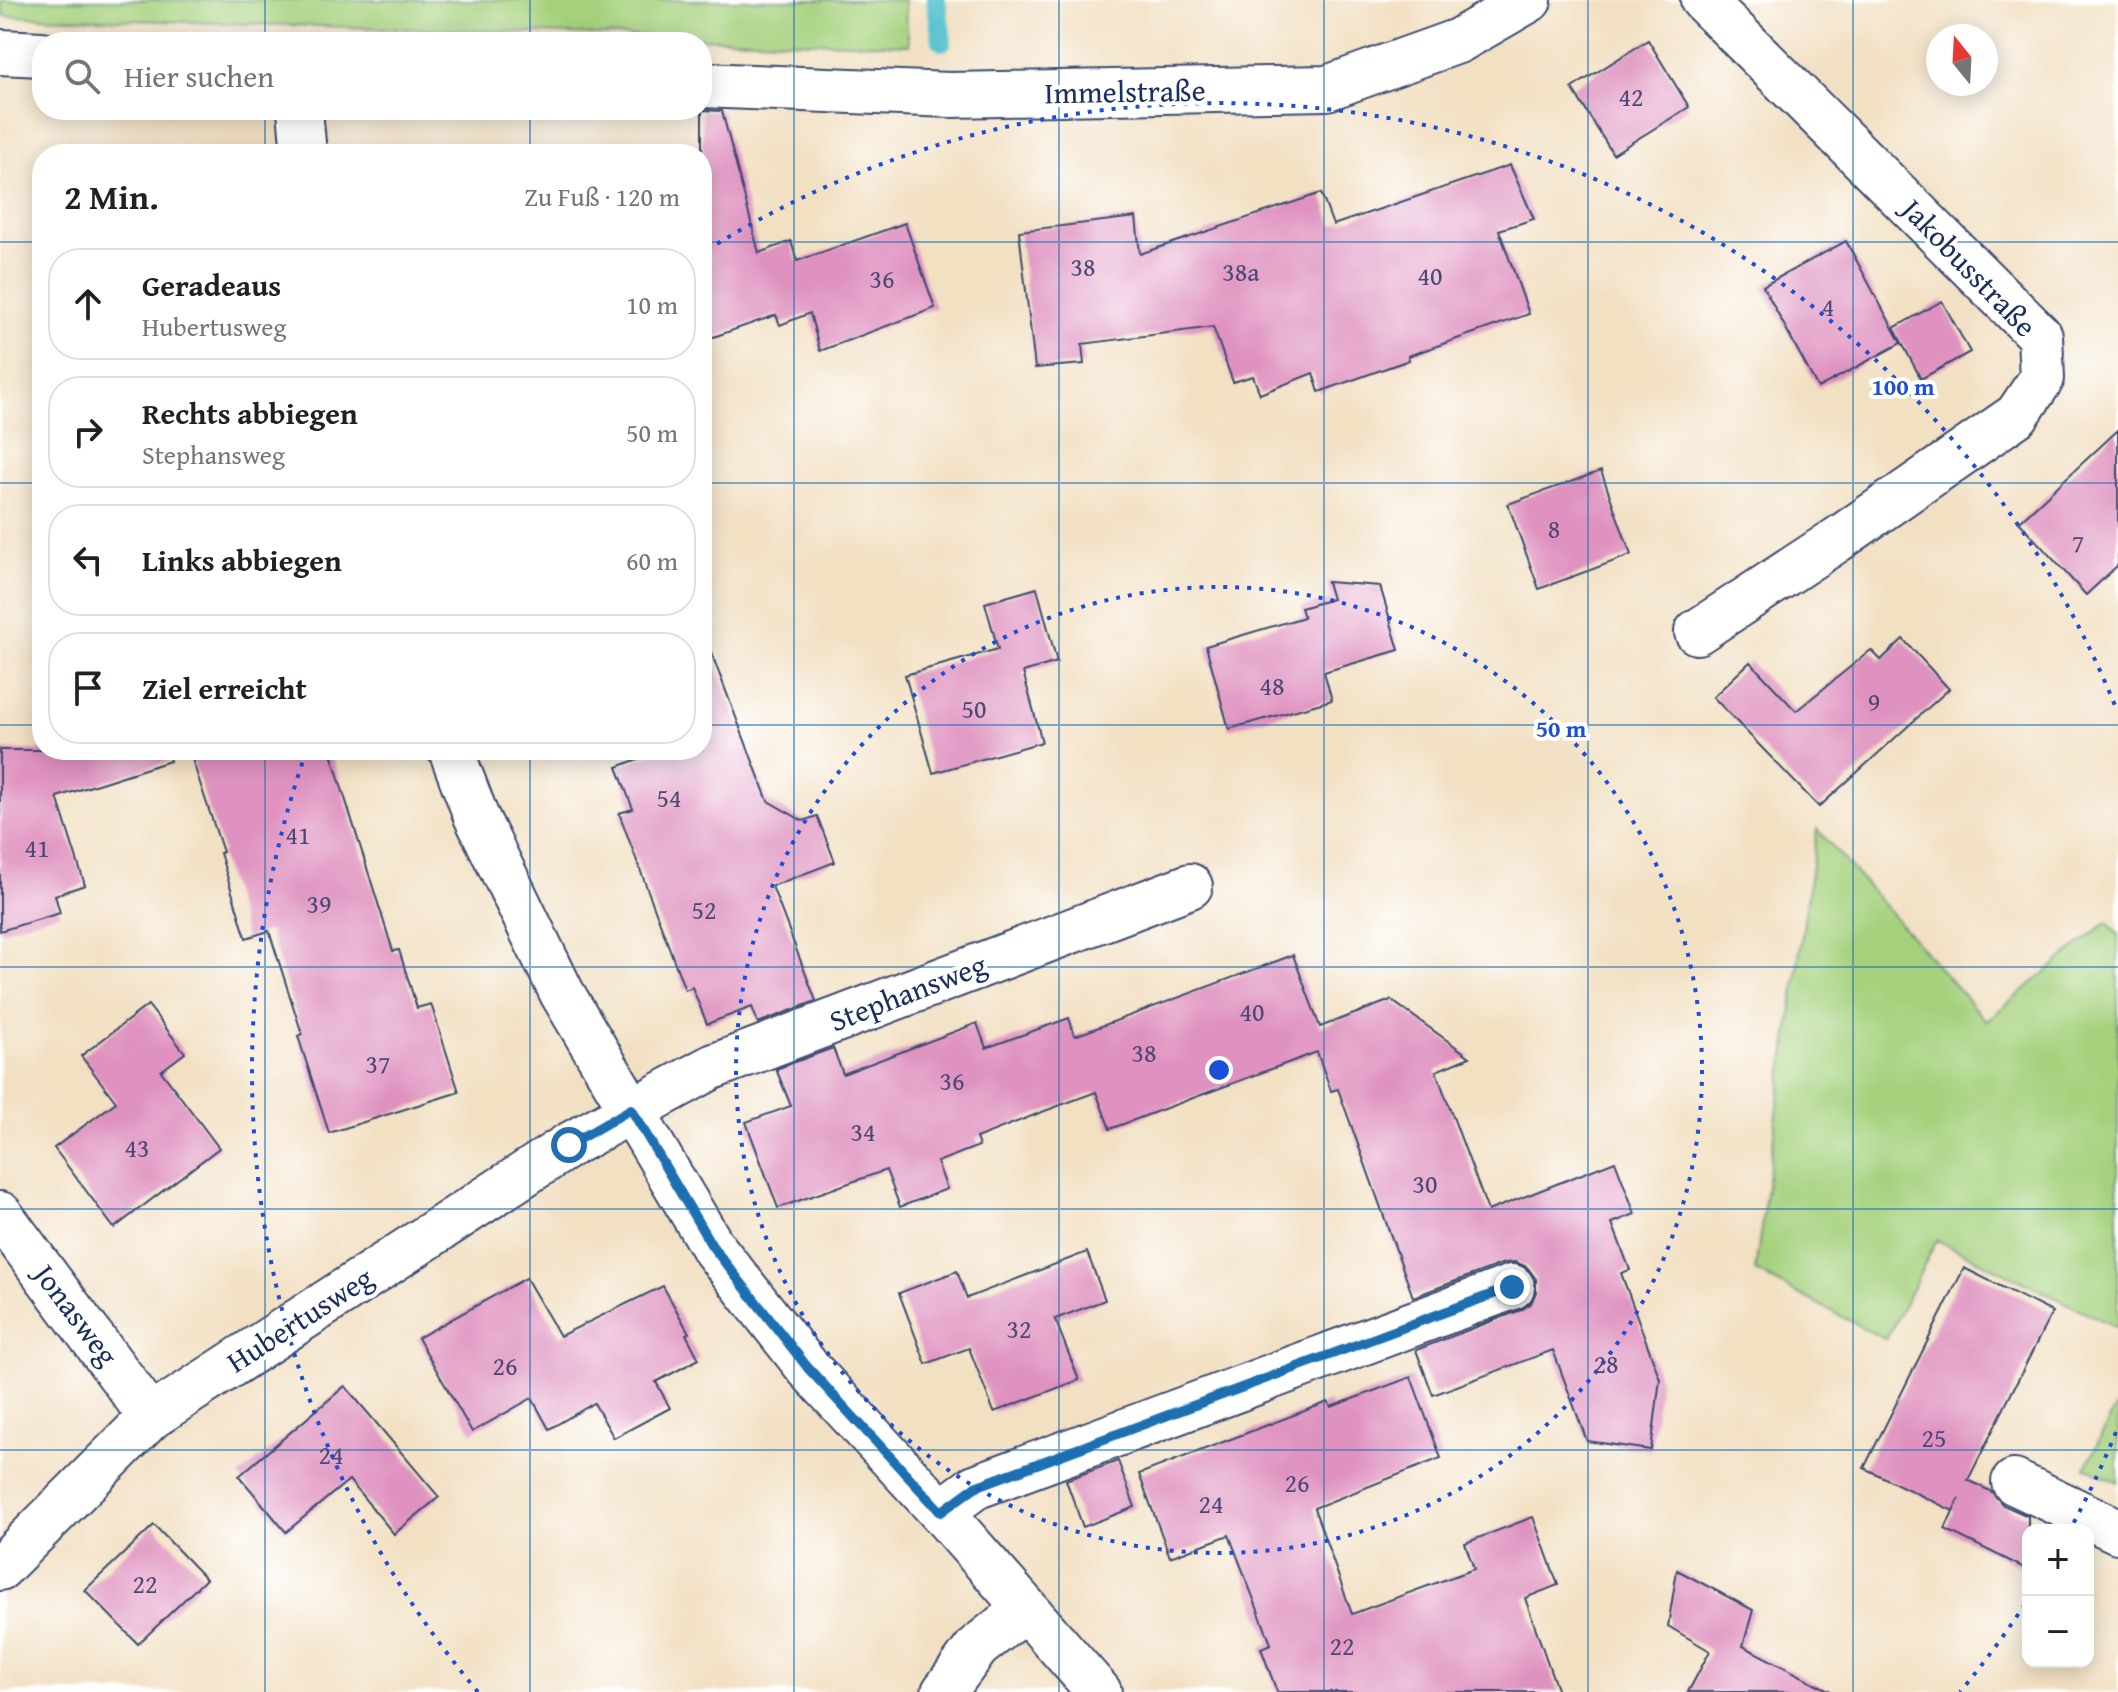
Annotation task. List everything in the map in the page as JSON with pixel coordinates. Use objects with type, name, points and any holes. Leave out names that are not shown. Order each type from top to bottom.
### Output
[{"type":"street","name":"Immelstraße","points":[[712,85],[950,95],[1327,88],[1458,41],[1529,0]]},
{"type":"street","name":"Jakobusstraße","points":[[1697,632],[1837,540],[2017,415],[2042,378],[2040,336],[1703,0]]},
{"type":"street","points":[[0,52],[32,54]]},
{"type":"street","points":[[301,120],[303,144]]},
{"type":"street","points":[[455,760],[476,816],[562,993],[712,1246],[808,1368],[941,1512],[1099,1692]]},
{"type":"street","name":"Stephansweg","points":[[631,1109],[712,1067],[1190,886]]},
{"type":"street","name":"Hubertusweg","points":[[0,1568],[151,1417],[569,1145],[631,1109]]},
{"type":"street","name":"Jonasweg","points":[[0,1214],[151,1417]]},
{"type":"street","points":[[941,1512],[975,1487],[1512,1287]]},
{"type":"street","points":[[2014,1482],[2118,1531]]},
{"type":"street","points":[[944,1692],[977,1647],[1025,1609]]},
{"type":"green space","points":[[1,0],[904,0],[909,45],[712,39],[712,32],[503,32],[4,16]]},
{"type":"green space","points":[[1817,829],[1986,1021],[2107,922],[2118,934],[2118,1328],[1937,1240],[1886,1340],[1755,1271]]},
{"type":"green space","points":[[2118,1402],[2118,1483],[2086,1467]]},
{"type":"building","points":[[1648,40],[1689,107],[1613,154],[1572,88]]},
{"type":"building","points":[[712,110],[722,111],[759,253],[791,241],[797,261],[905,223],[935,308],[820,351],[810,313],[780,325],[776,315],[712,337],[712,144],[702,144],[702,120],[712,120]]},
{"type":"building","points":[[1510,165],[1534,219],[1499,230],[1529,314],[1408,356],[1409,360],[1319,392],[1313,373],[1260,394],[1253,376],[1233,382],[1213,327],[1082,344],[1084,364],[1035,368],[1019,231],[1136,217],[1140,254],[1321,193],[1333,225]]},
{"type":"building","points":[[1846,241],[1901,343],[1818,388],[1763,286]]},
{"type":"building","points":[[1942,301],[1970,352],[1921,379],[1894,328]]},
{"type":"building","points":[[2118,430],[2118,565],[2086,595],[2019,522]]},
{"type":"building","points":[[1601,471],[1631,555],[1539,589],[1508,504]]},
{"type":"building","points":[[1327,582],[1380,586],[1399,650],[1324,672],[1332,700],[1229,729],[1206,646],[1304,617],[1301,608],[1332,599]]},
{"type":"building","points":[[1037,588],[1057,662],[1023,672],[1042,742],[933,773],[905,675],[998,649],[985,603]]},
{"type":"building","points":[[1903,639],[1949,689],[1819,807],[1713,697],[1750,662],[1796,711],[1871,650],[1881,660]]},
{"type":"building","points":[[712,655],[768,801],[803,821],[817,816],[835,862],[772,886],[816,1001],[758,1023],[752,1007],[707,1024],[692,987],[685,990],[619,813],[633,809],[617,767],[635,760],[712,760]]},
{"type":"building","points":[[0,750],[32,750],[32,760],[170,760],[57,797],[85,885],[55,895],[60,913],[0,931]]},
{"type":"building","points":[[192,760],[333,760],[393,951],[399,950],[417,1008],[431,1004],[459,1092],[329,1133],[269,931],[246,938],[220,853],[223,852]]},
{"type":"building","points":[[1293,955],[1320,1027],[1391,1000],[1470,1057],[1436,1071],[1488,1211],[1615,1161],[1635,1214],[1612,1223],[1630,1270],[1621,1273],[1660,1379],[1651,1450],[1587,1441],[1553,1350],[1433,1395],[1416,1350],[1521,1310],[1531,1303],[1536,1292],[1536,1279],[1527,1267],[1515,1262],[1504,1263],[1413,1297],[1338,1089],[1331,1091],[1317,1052],[1110,1129],[1096,1092],[1042,1112],[976,1138],[979,1146],[937,1162],[947,1189],[900,1207],[886,1170],[778,1208],[746,1122],[791,1106],[776,1069],[833,1048],[843,1074],[977,1023],[986,1048],[1069,1018],[1075,1036]]},
{"type":"building","points":[[148,1005],[185,1053],[161,1071],[219,1148],[114,1228],[54,1148],[116,1102],[81,1056]]},
{"type":"building","points":[[1087,1252],[1105,1300],[1055,1319],[1079,1380],[994,1412],[969,1348],[926,1364],[899,1293],[957,1271],[967,1298]]},
{"type":"building","points":[[1964,1268],[2052,1312],[1968,1480],[1992,1492],[2003,1505],[2028,1516],[2028,1524],[2022,1524],[2022,1567],[1945,1529],[1959,1498],[1953,1511],[1864,1468]]},
{"type":"building","points":[[526,1278],[560,1336],[663,1286],[689,1333],[686,1334],[699,1359],[656,1382],[670,1408],[614,1438],[594,1403],[549,1429],[532,1398],[472,1432],[418,1338]]},
{"type":"building","points":[[1411,1377],[1441,1458],[1314,1508],[1352,1614],[1474,1569],[1465,1543],[1533,1517],[1558,1585],[1525,1598],[1558,1692],[1277,1692],[1261,1648],[1271,1644],[1229,1535],[1170,1557],[1139,1474],[1328,1402],[1331,1407]]},
{"type":"building","points":[[345,1386],[439,1497],[394,1534],[349,1480],[286,1532],[239,1476]]},
{"type":"building","points":[[1118,1461],[1135,1507],[1083,1527],[1066,1480]]},
{"type":"building","points":[[154,1525],[206,1579],[138,1644],[85,1590]]},
{"type":"building","points":[[1677,1570],[1753,1610],[1743,1646],[1832,1692],[1688,1692],[1710,1651],[1668,1626]]},
{"type":"waterway","points":[[936,0],[942,41]]},
{"type":"route","points":[[569,1145],[631,1109],[712,1246],[808,1368],[941,1512],[975,1487],[1512,1287]]}]
